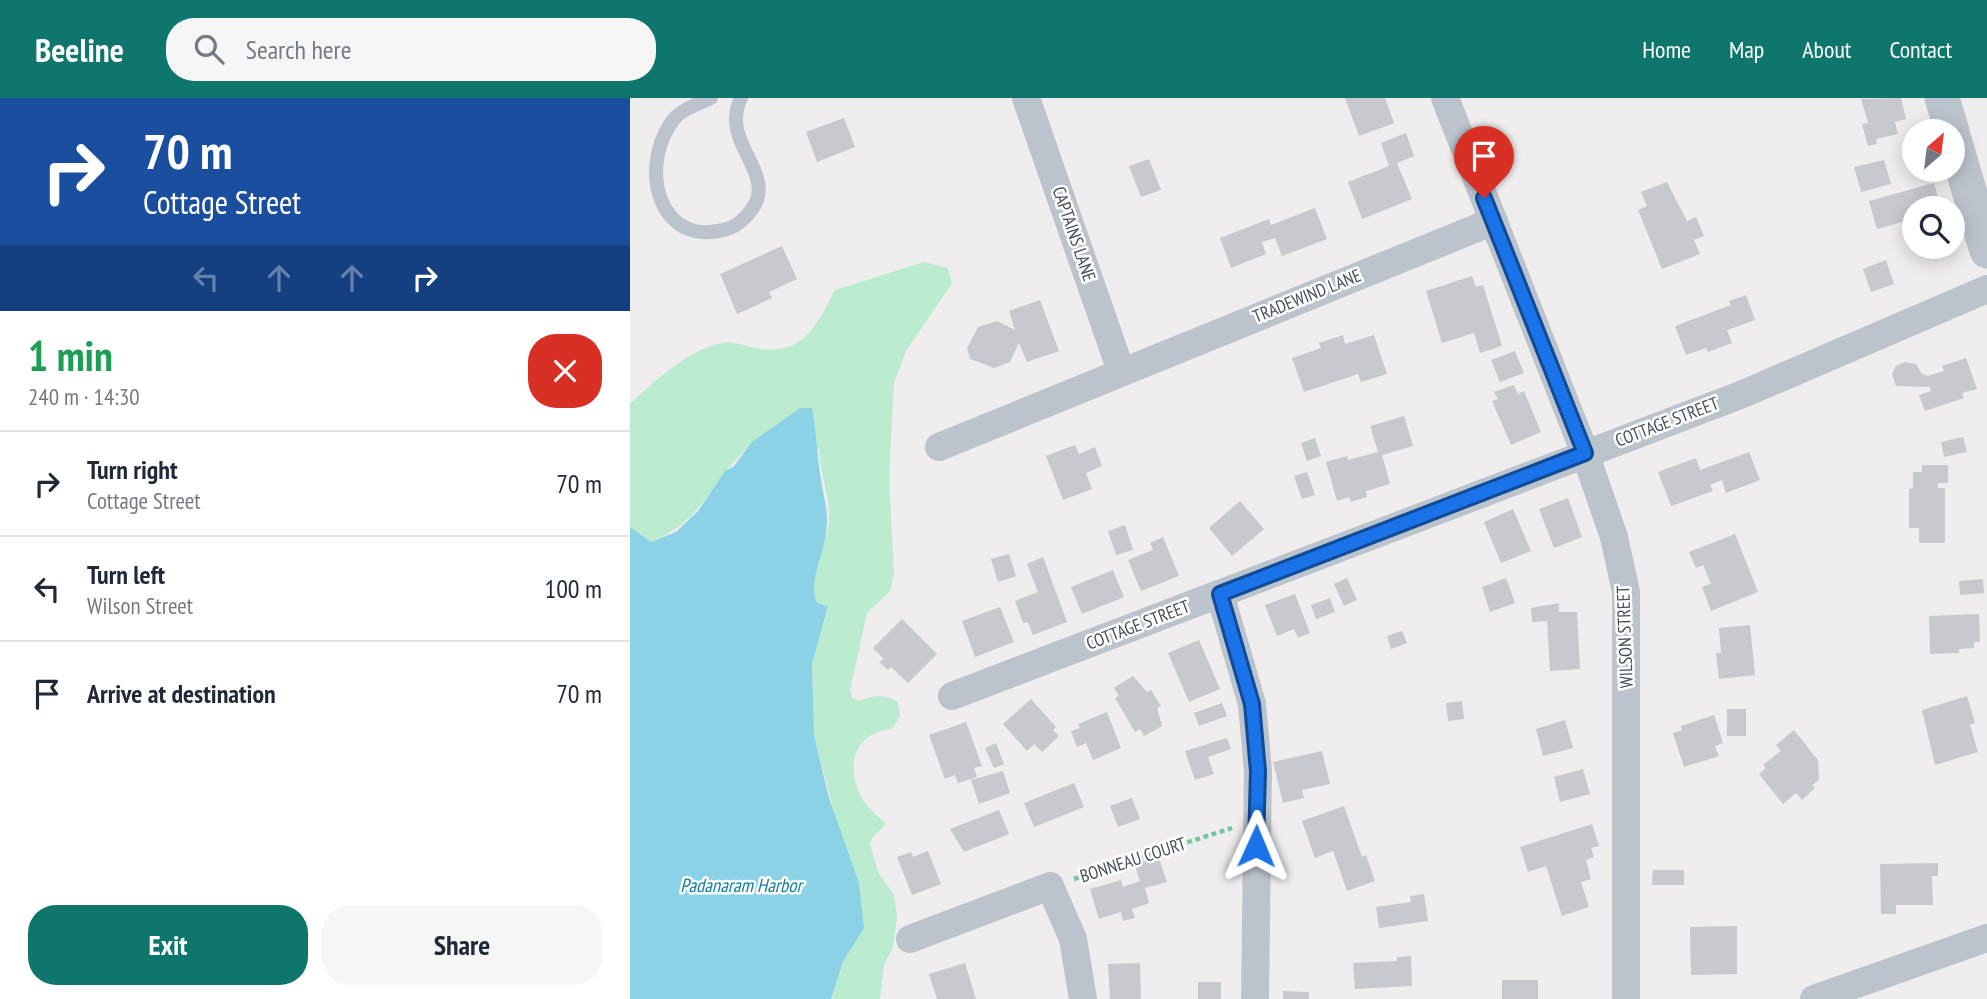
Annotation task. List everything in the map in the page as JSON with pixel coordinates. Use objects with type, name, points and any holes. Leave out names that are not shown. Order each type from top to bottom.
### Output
[{"type":"street","name":"CAPTAINS LANE","points":[[1026,98],[1121,371]]},
{"type":"street","name":"WILSON STREET","points":[[1445,98],[1585,453],[1615,537],[1626,592],[1626,999]]},
{"type":"street","points":[[1942,98],[1948,119]]},
{"type":"street","points":[[1965,177],[1987,251]]},
{"type":"street","name":"TRADEWIND LANE","points":[[939,447],[1493,221]]},
{"type":"street","name":"COTTAGE STREET","points":[[952,696],[1742,394],[1987,289]]},
{"type":"street","points":[[1220,594],[1252,704],[1258,771],[1255,999]]},
{"type":"street","points":[[910,939],[1049,886],[1073,939],[1083,999]]},
{"type":"street","points":[[1814,999],[1987,938]]},
{"type":"lane","points":[[712,98],[690,107],[671,122],[657,156],[655,188],[666,210],[688,229],[710,234],[738,226],[757,201],[758,183],[736,131],[736,109],[741,98]]},
{"type":"path","name":"BONNEAU COURT","points":[[1049,886],[1257,820]]},
{"type":"green space","points":[[924,262],[948,268],[952,283],[906,351],[894,383],[889,479],[894,574],[890,591],[867,613],[850,691],[852,698],[859,701],[879,696],[898,702],[900,716],[892,729],[870,736],[862,743],[854,761],[856,783],[862,799],[886,824],[872,838],[870,844],[878,872],[894,895],[897,917],[893,947],[884,965],[880,999],[831,999],[843,962],[864,928],[814,735],[812,664],[828,606],[817,603],[814,592],[816,569],[829,524],[819,449],[752,442],[685,522],[651,542],[630,527],[630,404],[686,358],[712,346],[724,343],[761,349],[789,347],[808,334],[835,290]]},
{"type":"water","name":"Padanaram Harbor","points":[[800,408],[812,408],[827,515],[826,533],[814,588],[817,603],[828,606],[812,664],[814,735],[829,798],[859,883],[864,928],[843,962],[831,999],[630,999],[630,527],[651,542],[676,532],[698,511],[725,471],[734,466],[752,442]]},
{"type":"building","points":[[1345,98],[1385,98],[1394,123],[1359,136]]},
{"type":"building","points":[[1901,98],[1906,119],[1895,122],[1898,134],[1876,139],[1877,144],[1868,146],[1862,124],[1868,123],[1861,99]]},
{"type":"building","points":[[844,118],[855,147],[817,162],[806,132]]},
{"type":"building","points":[[1406,133],[1414,156],[1397,163],[1412,199],[1362,219],[1348,182],[1389,166],[1381,143]]},
{"type":"building","points":[[1149,159],[1161,190],[1141,197],[1129,166]]},
{"type":"building","points":[[1884,160],[1891,184],[1861,192],[1854,167]]},
{"type":"building","points":[[1667,182],[1687,221],[1696,217],[1704,236],[1694,240],[1700,254],[1662,269],[1638,210],[1647,206],[1641,192]]},
{"type":"building","points":[[1934,183],[1938,196],[1902,196],[1902,222],[1877,229],[1869,201]]},
{"type":"building","points":[[1315,208],[1327,239],[1282,256],[1275,238],[1262,242],[1266,254],[1231,268],[1220,238],[1269,219],[1271,225]]},
{"type":"building","points":[[782,246],[797,279],[769,292],[772,298],[737,314],[720,274]]},
{"type":"building","points":[[1886,260],[1894,284],[1871,292],[1863,269]]},
{"type":"building","points":[[1472,276],[1476,287],[1483,285],[1502,346],[1480,353],[1474,333],[1442,343],[1426,291]]},
{"type":"building","points":[[1746,295],[1755,320],[1727,330],[1732,343],[1708,352],[1706,348],[1686,355],[1675,326],[1731,305],[1729,301]]},
{"type":"building","points":[[1040,300],[1059,351],[1027,362],[1019,343],[1010,362],[994,368],[970,359],[967,348],[978,327],[997,321],[1015,330],[1009,311]]},
{"type":"building","points":[[1343,335],[1345,344],[1374,335],[1387,374],[1361,382],[1358,374],[1304,392],[1292,358],[1321,348],[1319,343]]},
{"type":"building","points":[[1515,351],[1524,373],[1500,382],[1491,360]]},
{"type":"building","points":[[1966,358],[1977,389],[1962,393],[1964,398],[1925,411],[1919,395],[1931,391],[1930,387],[1896,386],[1892,374],[1896,366],[1905,362],[1916,364],[1922,374],[1928,376],[1944,371],[1942,366]]},
{"type":"building","points":[[1514,385],[1518,394],[1524,391],[1541,432],[1511,445],[1492,401],[1498,399],[1494,392]]},
{"type":"building","points":[[1404,416],[1413,446],[1382,455],[1390,484],[1366,491],[1367,497],[1351,502],[1349,497],[1337,501],[1326,462],[1347,456],[1348,460],[1378,452],[1370,426]]},
{"type":"building","points":[[1963,437],[1967,452],[1944,457],[1941,442]]},
{"type":"building","points":[[1315,438],[1321,456],[1307,461],[1301,443]]},
{"type":"building","points":[[1075,445],[1079,454],[1095,447],[1102,466],[1086,473],[1092,489],[1063,500],[1046,456]]},
{"type":"building","points":[[1749,452],[1760,480],[1726,493],[1722,480],[1710,485],[1713,491],[1671,506],[1658,472],[1696,458],[1700,470]]},
{"type":"building","points":[[1922,465],[1948,465],[1948,483],[1938,483],[1938,488],[1945,488],[1945,543],[1919,543],[1919,528],[1909,528],[1909,489],[1913,488],[1913,472],[1922,472]]},
{"type":"building","points":[[1307,472],[1315,495],[1302,499],[1294,476]]},
{"type":"building","points":[[1568,498],[1582,537],[1554,548],[1539,509]]},
{"type":"building","points":[[1240,501],[1264,529],[1232,556],[1209,528]]},
{"type":"building","points":[[1513,509],[1531,551],[1501,563],[1484,522]]},
{"type":"building","points":[[1125,525],[1133,550],[1116,555],[1108,531]]},
{"type":"building","points":[[1735,534],[1758,592],[1711,611],[1702,587],[1711,584],[1703,565],[1696,568],[1689,552]]},
{"type":"building","points":[[1163,537],[1179,576],[1141,591],[1128,560],[1153,550],[1150,543]]},
{"type":"building","points":[[1009,554],[1016,576],[998,582],[991,559]]},
{"type":"building","points":[[1043,557],[1067,622],[1033,635],[1028,622],[1023,623],[1015,601],[1038,592],[1027,564]]},
{"type":"building","points":[[1113,570],[1124,597],[1082,614],[1071,587]]},
{"type":"building","points":[[1347,578],[1357,600],[1344,606],[1334,584]]},
{"type":"building","points":[[1506,578],[1515,603],[1490,612],[1482,587]]},
{"type":"building","points":[[1983,579],[1984,593],[1960,595],[1959,581]]},
{"type":"building","points":[[1295,594],[1310,633],[1298,638],[1294,629],[1277,636],[1265,605]]},
{"type":"building","points":[[1330,598],[1335,612],[1316,619],[1311,605]]},
{"type":"building","points":[[1559,603],[1559,612],[1577,612],[1580,669],[1550,671],[1547,621],[1532,622],[1531,608]]},
{"type":"building","points":[[1000,607],[1014,642],[975,657],[962,621]]},
{"type":"building","points":[[1979,614],[1980,642],[1974,642],[1974,648],[1959,649],[1959,653],[1930,654],[1929,616]]},
{"type":"building","points":[[902,619],[937,654],[908,683],[891,667],[888,670],[879,662],[884,659],[873,648]]},
{"type":"building","points":[[1750,625],[1755,675],[1719,679],[1716,653],[1721,653],[1719,628]]},
{"type":"building","points":[[1402,631],[1407,643],[1391,649],[1387,636]]},
{"type":"building","points":[[1199,640],[1220,689],[1189,702],[1168,653]]},
{"type":"building","points":[[1133,676],[1147,692],[1151,690],[1161,706],[1157,708],[1162,726],[1144,736],[1140,729],[1135,732],[1115,698],[1119,696],[1114,688]]},
{"type":"building","points":[[1967,696],[1975,723],[1970,725],[1978,752],[1935,765],[1922,710]]},
{"type":"building","points":[[1031,699],[1056,727],[1053,730],[1059,736],[1042,752],[1034,744],[1027,751],[1003,724]]},
{"type":"building","points":[[1462,701],[1464,719],[1448,721],[1446,703]]},
{"type":"building","points":[[1222,703],[1227,716],[1199,726],[1194,713]]},
{"type":"building","points":[[1727,709],[1746,709],[1746,736],[1727,736]]},
{"type":"building","points":[[1107,712],[1121,748],[1093,760],[1086,743],[1077,747],[1071,731],[1080,728],[1078,724]]},
{"type":"building","points":[[1714,715],[1723,743],[1715,746],[1719,756],[1684,767],[1673,733],[1682,730],[1681,726]]},
{"type":"building","points":[[1565,720],[1573,748],[1543,756],[1536,729]]},
{"type":"building","points":[[966,722],[982,766],[974,768],[977,777],[958,783],[955,775],[945,779],[929,735]]},
{"type":"building","points":[[1794,730],[1818,760],[1819,780],[1812,785],[1815,788],[1802,800],[1796,793],[1783,804],[1759,774],[1766,768],[1763,765],[1781,751],[1776,745]]},
{"type":"building","points":[[1227,738],[1231,749],[1208,757],[1214,774],[1195,780],[1185,751]]},
{"type":"building","points":[[996,743],[1004,764],[994,768],[985,748]]},
{"type":"building","points":[[1322,751],[1330,784],[1302,790],[1304,798],[1283,803],[1273,762]]},
{"type":"building","points":[[1583,769],[1590,794],[1560,802],[1554,777]]},
{"type":"building","points":[[1003,771],[1010,793],[979,804],[971,780]]},
{"type":"building","points":[[1074,783],[1084,807],[1034,827],[1024,803]]},
{"type":"building","points":[[1132,798],[1140,819],[1118,827],[1110,806]]},
{"type":"building","points":[[1344,806],[1362,857],[1366,855],[1375,881],[1347,891],[1333,851],[1315,858],[1302,821]]},
{"type":"building","points":[[999,810],[1009,834],[964,852],[950,829]]},
{"type":"building","points":[[1592,824],[1599,846],[1591,848],[1594,857],[1586,860],[1591,879],[1581,882],[1589,907],[1562,916],[1546,866],[1528,872],[1520,847]]},
{"type":"building","points":[[928,851],[941,884],[912,895],[897,857],[911,852],[913,857]]},
{"type":"building","points":[[1158,855],[1167,882],[1145,888],[1149,903],[1132,909],[1135,918],[1123,921],[1121,912],[1099,919],[1090,889],[1121,880],[1123,887],[1140,881],[1134,862]]},
{"type":"building","points":[[1938,863],[1938,876],[1932,876],[1933,905],[1896,905],[1896,914],[1881,914],[1880,864]]},
{"type":"building","points":[[1653,870],[1684,870],[1684,885],[1652,885]]},
{"type":"building","points":[[1424,894],[1428,921],[1379,928],[1376,907],[1411,902],[1410,896]]},
{"type":"building","points":[[1737,926],[1737,974],[1691,975],[1690,927]]},
{"type":"building","points":[[1411,956],[1412,986],[1355,989],[1353,963],[1397,961],[1397,957]]},
{"type":"building","points":[[965,963],[976,999],[937,999],[929,974]]},
{"type":"building","points":[[1140,963],[1141,999],[1110,999],[1108,964]]},
{"type":"building","points":[[1502,980],[1538,980],[1538,999],[1502,999]]},
{"type":"building","points":[[1198,982],[1221,982],[1221,999],[1198,999]]},
{"type":"building","points":[[1283,991],[1309,992],[1309,999],[1283,999]]},
{"type":"route","points":[[1256,846],[1258,771],[1252,704],[1220,594],[1585,453],[1484,198]]}]
